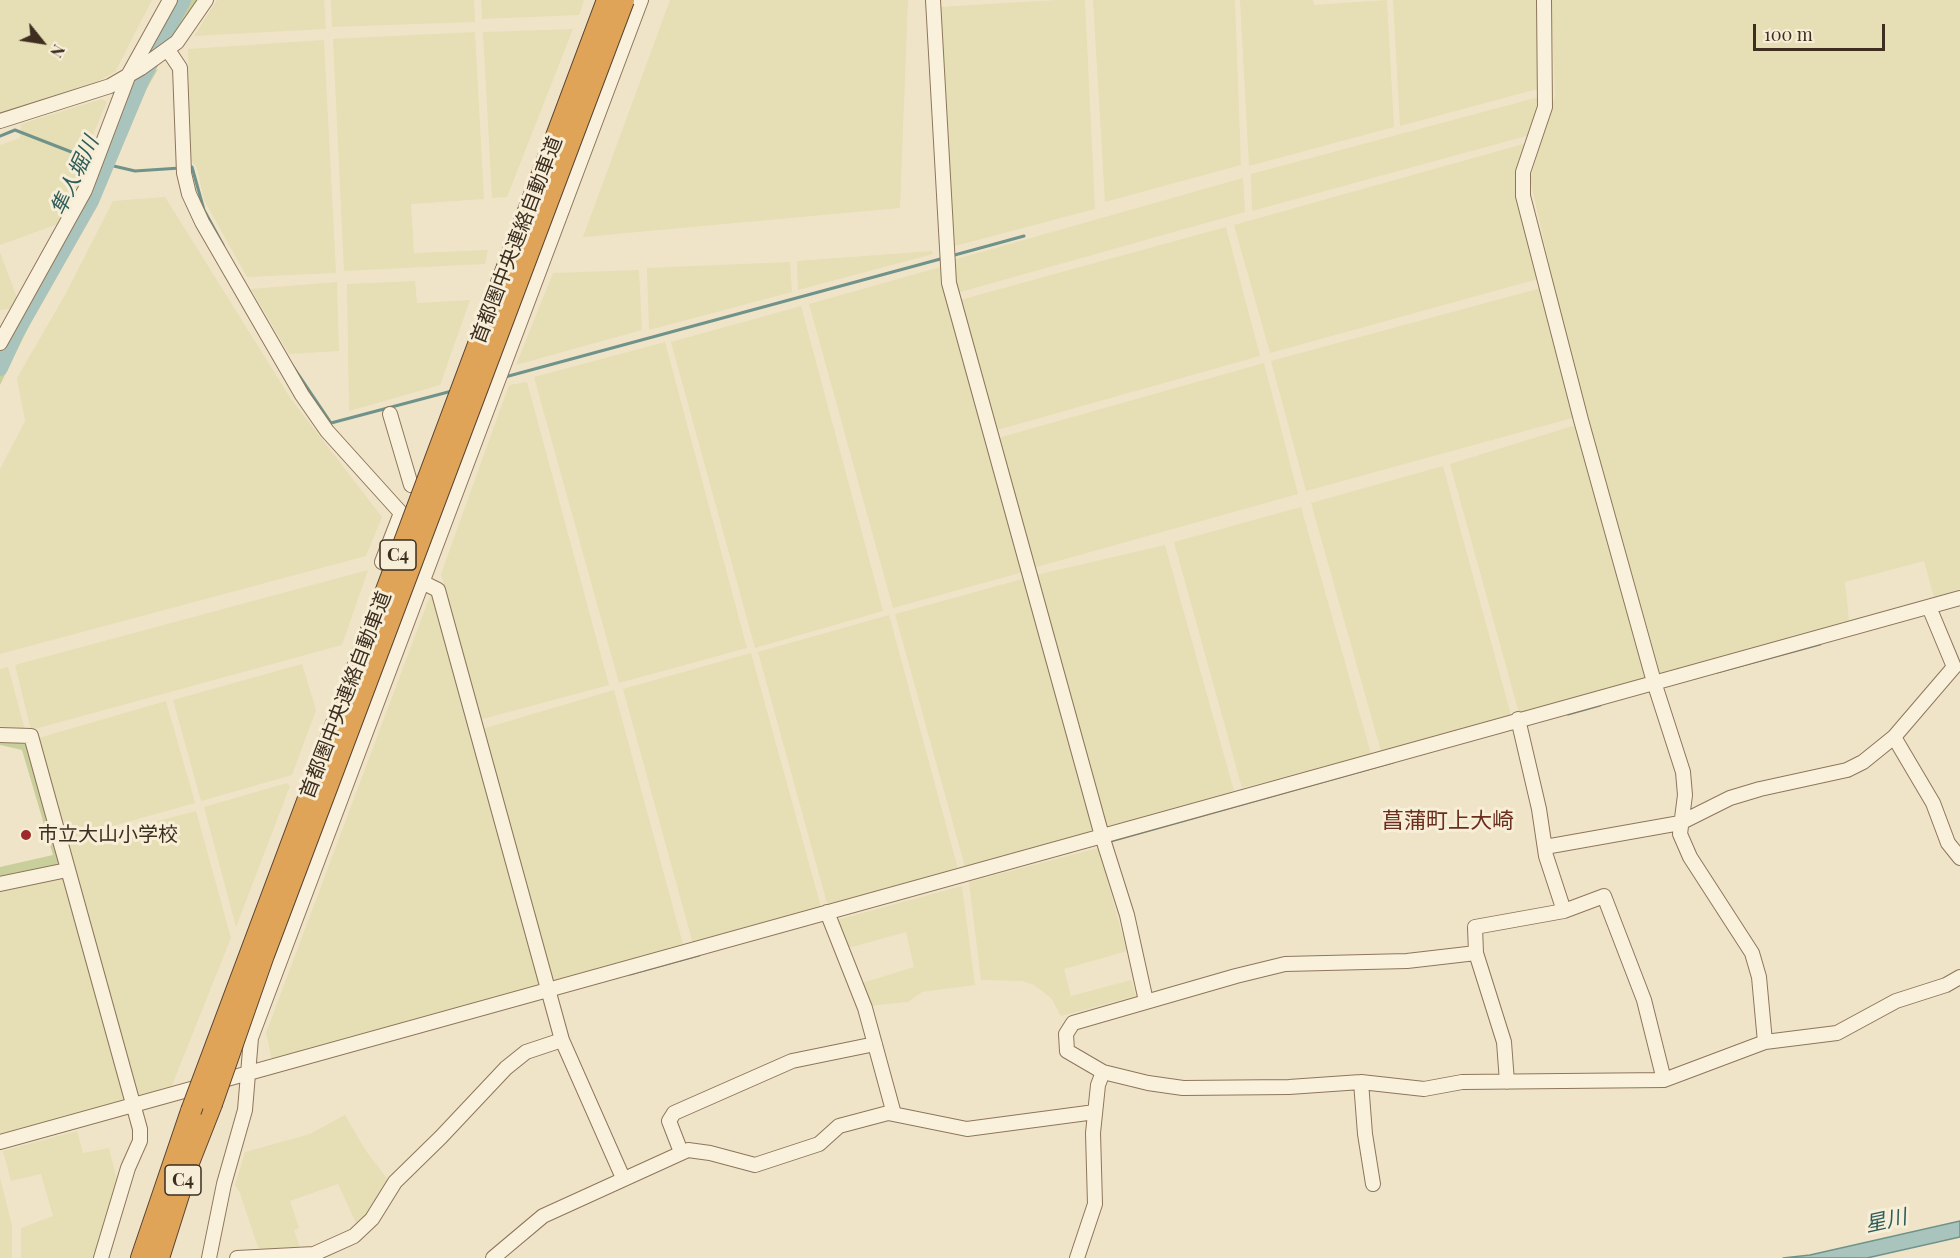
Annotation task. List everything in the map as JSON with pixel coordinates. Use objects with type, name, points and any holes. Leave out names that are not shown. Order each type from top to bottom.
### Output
[{"type":"highway","name":"首都圏中央連絡自動車道","points":[[141,1258],[191,1111],[608,0]]},
{"type":"highway","name":"首都圏中央連絡自動車道","points":[[159,1258],[190,1160],[214,1105],[251,993],[624,0]]},
{"type":"highway","points":[[174,1258],[180,1225],[214,1105]]},
{"type":"street","points":[[0,344],[85,190],[135,71],[170,0]]},
{"type":"street","points":[[0,121],[111,86],[177,42],[206,0]]},
{"type":"street","points":[[209,1258],[224,1184],[245,1110],[249,1049],[255,1029],[425,581],[641,0]]},
{"type":"street","points":[[933,0],[949,282],[1102,836],[1127,915],[1146,1001]]},
{"type":"street","points":[[1544,0],[1546,99],[1523,172],[1523,196],[1581,420],[1654,682],[1685,783],[1680,834],[1690,857],[1752,953],[1759,977],[1765,1042]]},
{"type":"street","points":[[168,50],[180,68],[184,174],[189,194],[202,222],[302,395],[327,431],[401,513],[382,562],[425,581],[438,590],[562,1040],[623,1178]]},
{"type":"street","points":[[390,414],[411,485]]},
{"type":"street","points":[[0,1142],[1960,598]]},
{"type":"street","points":[[1545,847],[1680,823],[1740,795],[1847,770],[1894,737],[1957,664],[1929,606]]},
{"type":"street","points":[[1518,719],[1539,809],[1545,847],[1564,911]]},
{"type":"street","points":[[0,735],[31,736],[140,1129],[140,1141],[128,1168],[101,1258]]},
{"type":"street","points":[[1894,737],[1933,803],[1948,843],[1960,858]]},
{"type":"street","points":[[0,884],[67,870]]},
{"type":"street","points":[[1508,1082],[1504,1042],[1476,953],[1474,932],[1477,925],[1564,911],[1604,896],[1644,1000],[1664,1080]]},
{"type":"street","points":[[827,912],[865,1008],[894,1114]]},
{"type":"street","points":[[1476,953],[1407,961],[1285,964],[1085,1018],[1068,1029],[1067,1051],[1103,1072],[1148,1083],[1183,1088],[1289,1088],[1361,1082],[1424,1089],[1462,1082],[1664,1080],[1765,1042],[1837,1033],[1896,1001],[1946,986],[1960,977]]},
{"type":"street","points":[[237,1258],[314,1254],[361,1232],[395,1182],[506,1068],[526,1052],[562,1040]]},
{"type":"street","points":[[681,1152],[669,1121],[674,1113],[792,1061],[875,1044]]},
{"type":"street","points":[[1077,1258],[1095,1204],[1092,1163],[1095,1112],[1098,1085],[1103,1072]]},
{"type":"street","points":[[1361,1082],[1365,1134],[1373,1184]]},
{"type":"street","points":[[493,1258],[543,1216],[681,1152],[697,1150],[744,1164],[761,1164],[819,1144],[839,1126],[894,1114],[967,1129],[1095,1112]]},
{"type":"shaded area","points":[[0,0],[152,0],[115,72],[91,85],[0,113]]},
{"type":"shaded area","points":[[217,0],[324,0],[326,29],[194,36]]},
{"type":"shaded area","points":[[331,0],[474,0],[475,22],[332,27]]},
{"type":"shaded area","points":[[481,0],[584,0],[579,15],[482,19]]},
{"type":"shaded area","points":[[670,0],[908,0],[900,208],[583,237]]},
{"type":"shaded area","points":[[1085,0],[1095,209],[951,247],[939,7]]},
{"type":"shaded area","points":[[1093,0],[1235,0],[1241,165],[1105,202]]},
{"type":"shaded area","points":[[1240,0],[1313,0],[1314,5],[1387,0],[1394,127],[1249,166]]},
{"type":"shaded area","points":[[1393,0],[1537,0],[1541,88],[1400,126]]},
{"type":"shaded area","points":[[1551,0],[1960,0],[1960,589],[1934,597],[1924,561],[1845,582],[1849,620],[1660,673],[1591,429],[1556,295],[1530,179],[1555,96]]},
{"type":"shaded area","points":[[573,29],[507,197],[492,198],[483,32]]},
{"type":"shaded area","points":[[475,32],[484,199],[411,204],[414,253],[488,250],[485,264],[344,271],[333,39]]},
{"type":"shaded area","points":[[324,40],[336,273],[247,277],[204,200],[197,168],[191,161],[188,49]]},
{"type":"shaded area","points":[[1539,97],[1530,135],[1252,211],[1251,174]]},
{"type":"shaded area","points":[[102,99],[107,102],[76,174],[85,175],[61,223],[0,245],[0,145],[20,138],[21,124]]},
{"type":"shaded area","points":[[1527,143],[1517,180],[1538,279],[1270,353],[1234,225]]},
{"type":"shaded area","points":[[1243,178],[1245,212],[957,293],[953,260]]},
{"type":"shaded area","points":[[165,197],[291,399],[382,517],[366,556],[0,654],[0,469],[25,421],[17,378],[65,295],[113,201]]},
{"type":"shaded area","points":[[1226,227],[1260,356],[997,430],[960,300]]},
{"type":"shaded area","points":[[932,251],[933,254],[798,290],[797,261]]},
{"type":"shaded area","points":[[0,252],[17,298],[10,309],[0,310]]},
{"type":"shaded area","points":[[790,262],[792,292],[649,330],[647,268]]},
{"type":"shaded area","points":[[944,266],[1023,572],[893,608],[809,304]]},
{"type":"shaded area","points":[[639,270],[642,330],[516,365],[553,273]]},
{"type":"shaded area","points":[[415,281],[417,303],[470,300],[440,385],[349,411],[347,284]]},
{"type":"shaded area","points":[[337,282],[339,351],[289,354],[251,289]]},
{"type":"shaded area","points":[[1541,288],[1576,417],[1306,491],[1271,361]]},
{"type":"shaded area","points":[[801,306],[883,611],[755,648],[671,342]]},
{"type":"shaded area","points":[[665,342],[747,648],[619,683],[534,377]]},
{"type":"shaded area","points":[[1264,363],[1298,494],[1033,568],[998,438]]},
{"type":"shaded area","points":[[527,382],[609,685],[479,720],[441,574],[509,385]]},
{"type":"shaded area","points":[[1579,424],[1647,678],[1519,713],[1450,464]]},
{"type":"shaded area","points":[[1443,466],[1511,715],[1381,751],[1311,503]]},
{"type":"shaded area","points":[[1301,507],[1371,754],[1242,788],[1174,542]]},
{"type":"shaded area","points":[[1165,545],[1234,791],[1107,827],[1036,575]]},
{"type":"shaded area","points":[[368,570],[342,645],[31,730],[15,665]]},
{"type":"shaded area","points":[[1026,578],[1094,831],[965,867],[895,614]]},
{"type":"shaded area","points":[[430,596],[434,599],[540,986],[272,1060],[266,1033]]},
{"type":"shaded area","points":[[889,615],[958,869],[828,907],[758,652]]},
{"type":"shaded area","points":[[751,653],[821,907],[693,944],[623,689]]},
{"type":"shaded area","points":[[302,664],[316,710],[292,775],[201,801],[173,700]]},
{"type":"shaded area","points":[[8,667],[25,730],[0,726],[0,669]]},
{"type":"shaded area","points":[[614,690],[683,944],[553,982],[482,729]]},
{"type":"shaded area","points":[[166,701],[195,803],[63,840],[35,739]]},
{"type":"shaded area","points":[[287,783],[290,786],[236,927],[204,807]]},
{"type":"shaded area","points":[[196,811],[231,938],[171,1088],[135,1098],[64,846]]},
{"type":"shaded area","points":[[1098,848],[1127,951],[1064,969],[1071,996],[1131,980],[1136,996],[1061,1016],[1051,998],[1034,985],[1022,981],[981,980],[969,882]]},
{"type":"shaded area","points":[[64,875],[125,1100],[0,1136],[0,888]]},
{"type":"shaded area","points":[[962,886],[975,985],[922,992],[908,1002],[868,1006],[859,984],[914,967],[906,932],[845,949],[833,921]]},
{"type":"shaded area","points":[[345,1115],[366,1151],[389,1181],[367,1218],[358,1227],[338,1184],[290,1201],[299,1228],[294,1230],[301,1251],[261,1250],[235,1185],[245,1152],[310,1134]]},
{"type":"shaded area","points":[[77,1131],[83,1153],[109,1148],[117,1180],[93,1258],[21,1258],[21,1228],[53,1216],[41,1174],[11,1181],[3,1151]]},
{"type":"shaded area","points":[[0,1178],[12,1225],[12,1258],[0,1258]]},
{"type":"green space","points":[[187,0],[201,0],[173,36],[166,39]]},
{"type":"green space","points":[[158,69],[143,95],[103,191],[38,308],[0,385],[0,373],[25,320],[94,199],[148,74]]},
{"type":"green space","points":[[140,79],[90,198],[22,317],[0,363],[0,351],[128,91],[134,80]]},
{"type":"green space","points":[[0,737],[28,745],[60,862],[58,866],[0,879],[0,867],[53,855],[22,750],[0,745]]},
{"type":"water","points":[[1960,1221],[1960,1237],[1867,1258],[1783,1258],[1810,1255]]},
{"type":"waterway","name":"隼人堀川","points":[[0,368],[16,333],[91,201],[143,77],[183,0]]},
{"type":"waterway","points":[[0,136],[15,130],[92,160]]},
{"type":"waterway","points":[[101,163],[135,171],[180,168]]},
{"type":"waterway","points":[[187,168],[192,167],[204,210],[223,245]]},
{"type":"waterway","points":[[951,256],[1024,236]]},
{"type":"waterway","points":[[505,377],[944,258]]},
{"type":"waterway","points":[[292,365],[331,423],[452,391]]},
{"type":"waterway","points":[[1717,672],[1820,644]]},
{"type":"waterway","points":[[1568,714],[1600,705]]},
{"type":"waterway","points":[[1107,842],[1393,762]]},
{"type":"waterway","points":[[630,974],[699,955]]},
{"type":"place","name":"市立大山小学校","points":[[26,835]]},
{"type":"district","name":"菖蒲町上大崎","points":[[1448,821]]},
{"type":"water label","name":"星川","points":[[1886,1221]]}]
